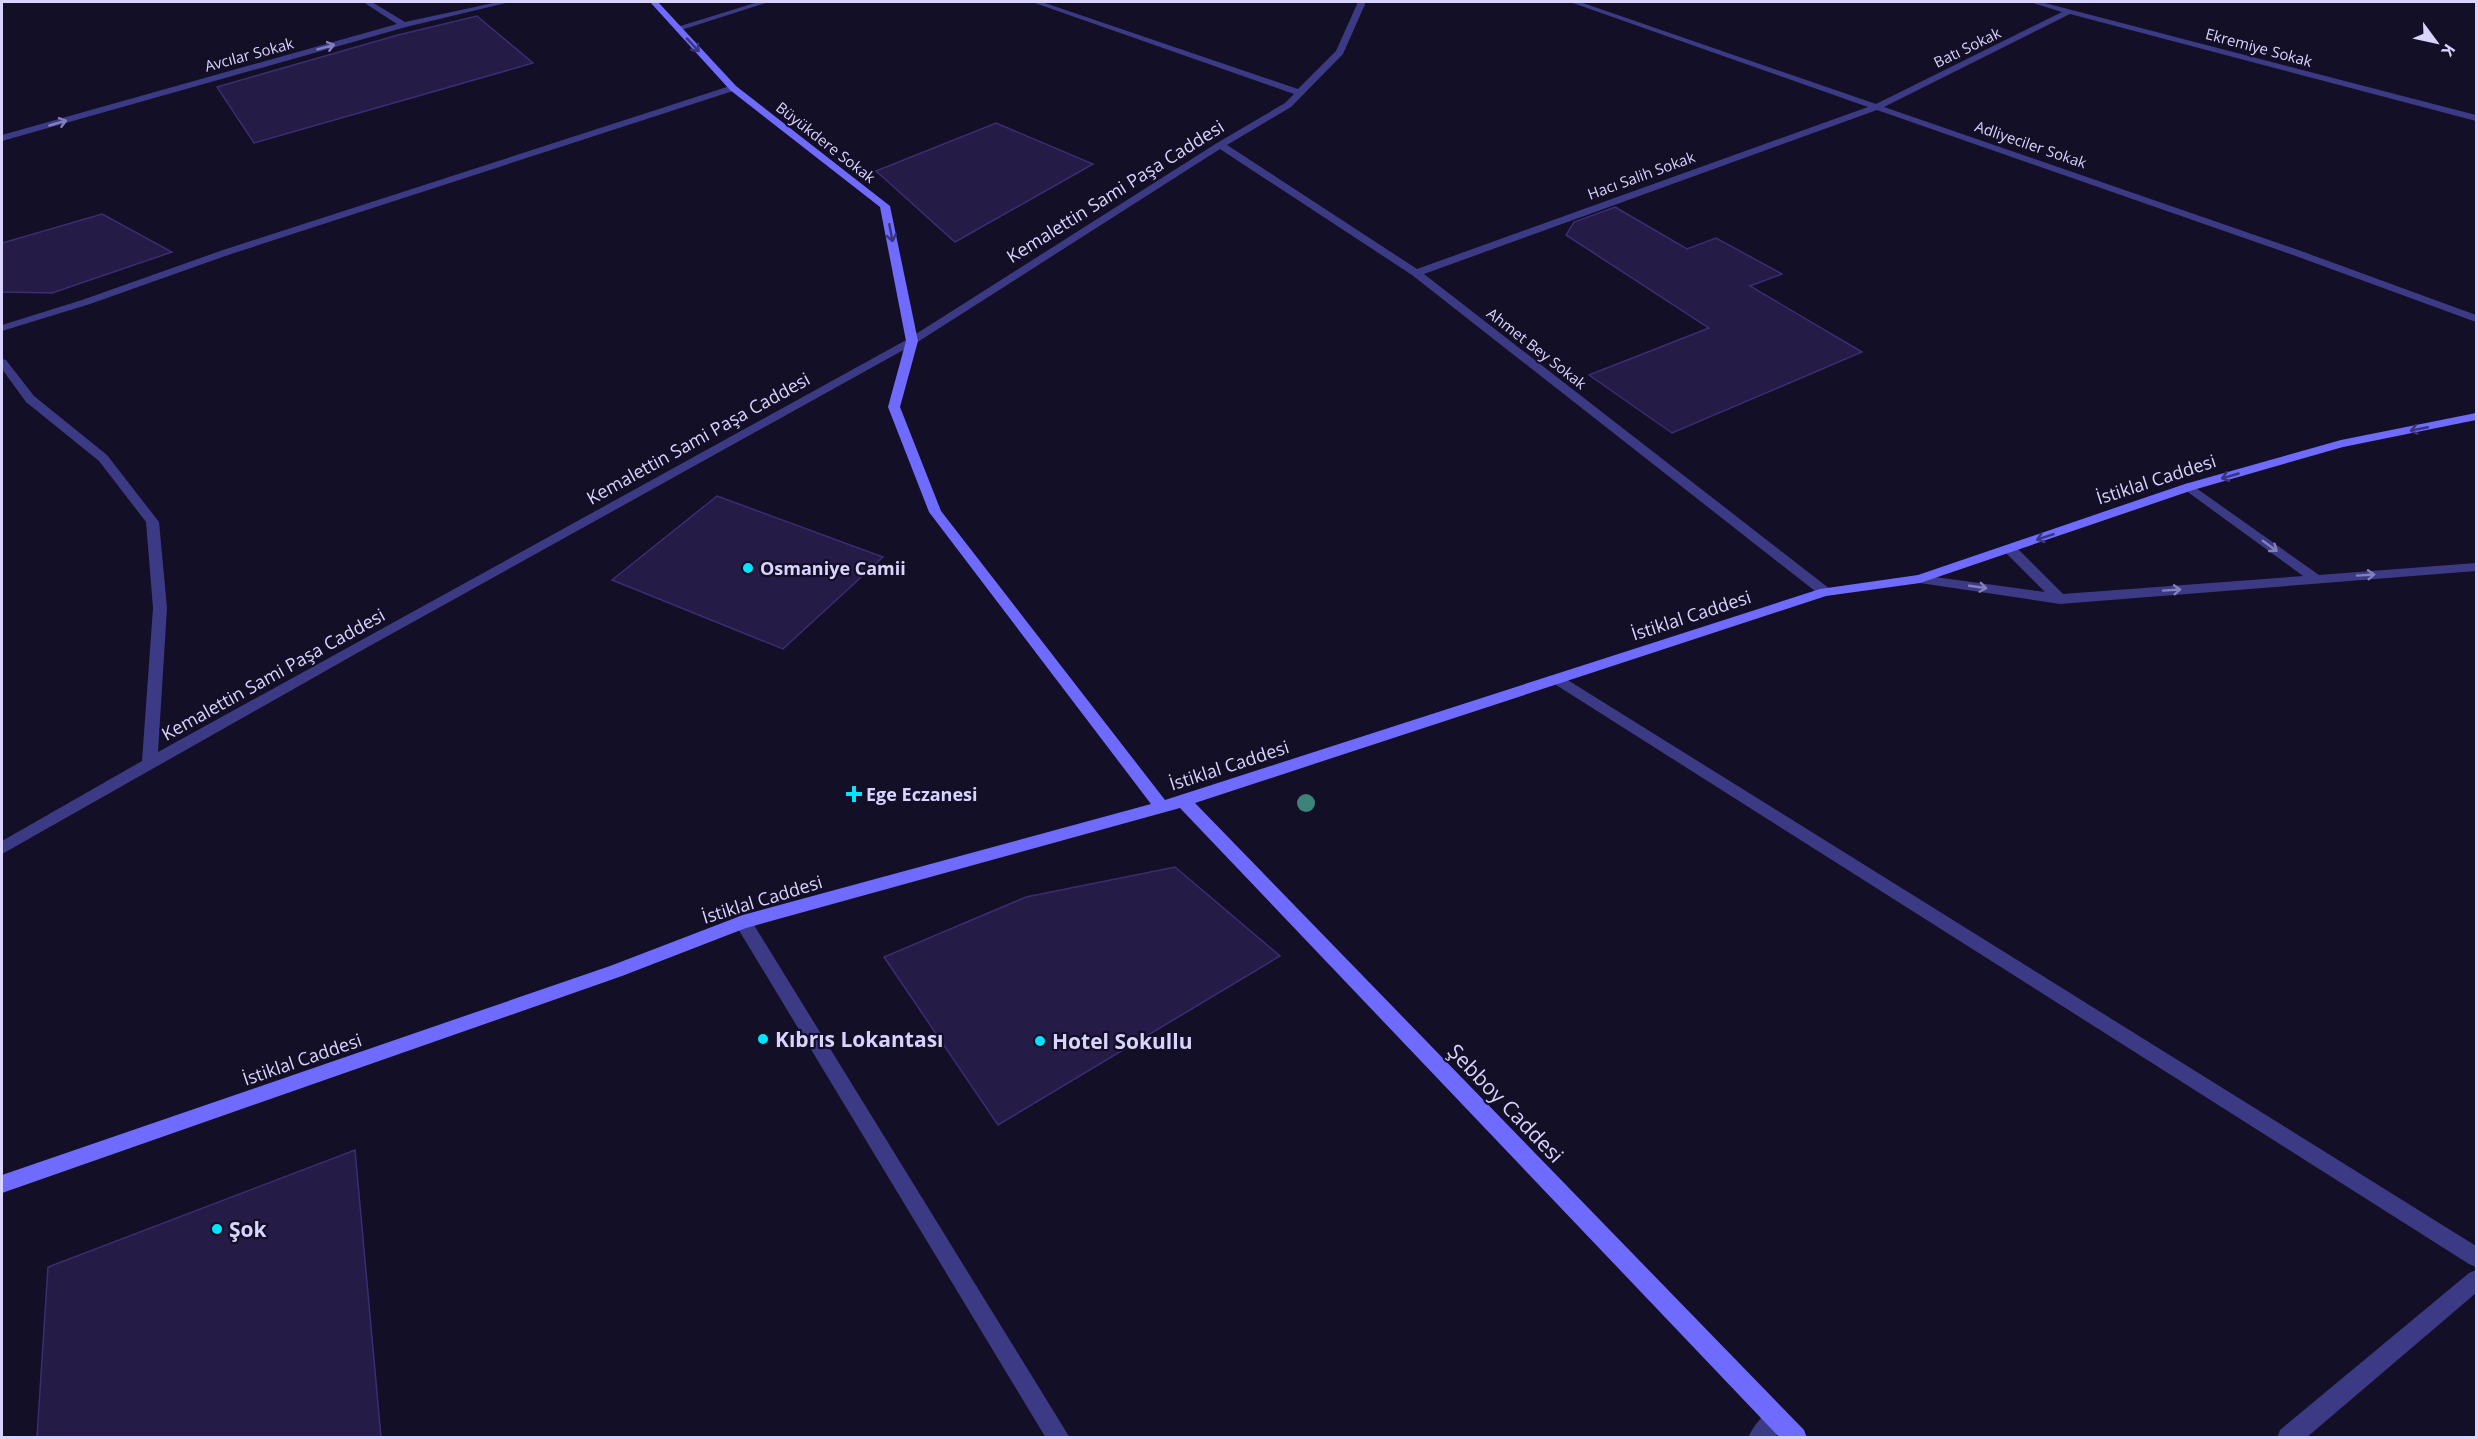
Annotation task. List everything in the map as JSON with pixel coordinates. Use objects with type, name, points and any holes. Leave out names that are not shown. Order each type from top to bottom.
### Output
[{"type":"street","points":[[367,2],[404,25]]},
{"type":"street","name":"Avcılar Sokak","points":[[2,138],[404,25],[506,2]]},
{"type":"street","name":"Büyükdere Sokak","points":[[654,2],[733,88],[885,206],[912,341]]},
{"type":"street","points":[[678,28],[765,2]]},
{"type":"street","points":[[1036,2],[1300,93]]},
{"type":"street","name":"Kemalettin Sami Paşa Caddesi","points":[[2,848],[361,645],[912,341],[1220,145],[1288,105],[1340,52],[1362,2]]},
{"type":"street","name":"Adliyeciler Sokak","points":[[1574,2],[2297,253],[2476,319]]},
{"type":"street","name":"Ekremiye Sokak","points":[[2034,2],[2476,118]]},
{"type":"street","name":"Batı Sokak","points":[[1877,106],[2070,11]]},
{"type":"street","points":[[2,328],[86,302],[227,252],[733,88]]},
{"type":"street","name":"Hacı Salih Sokak","points":[[1416,273],[1877,106]]},
{"type":"street","name":"Ahmet Bey Sokak","points":[[1220,145],[1416,273],[1825,592]]},
{"type":"street","points":[[912,341],[894,407],[935,512],[1162,807]]},
{"type":"street","points":[[2,362],[30,399],[103,458],[152,522],[160,608],[150,764]]},
{"type":"street","name":"İstiklal Caddesi","points":[[2,1184],[616,970],[743,922],[1183,801],[1825,592],[1920,579],[2189,487],[2341,444],[2476,417]]},
{"type":"street","points":[[2189,487],[2316,579]]},
{"type":"street","points":[[2010,549],[2060,599]]},
{"type":"street","points":[[1920,579],[2060,599],[2476,567]]},
{"type":"street","points":[[1558,679],[2476,1257]]},
{"type":"street","name":"Şebboy Caddesi","points":[[1183,801],[1796,1437]]},
{"type":"street","points":[[743,922],[1059,1437]]},
{"type":"street","points":[[2288,1437],[2476,1280]]},
{"type":"street","points":[[1759,1437],[1777,1418]]},
{"type":"building","points":[[477,16],[533,63],[254,143],[217,87],[398,35]]},
{"type":"building","points":[[996,123],[1093,164],[955,242],[876,171]]},
{"type":"building","points":[[1615,207],[1687,249],[1716,238],[1782,274],[1750,286],[1862,352],[1672,433],[1589,375],[1709,328],[1566,235],[1574,222]]},
{"type":"building","points":[[102,214],[172,252],[52,293],[2,292],[2,243]]},
{"type":"building","name":"Osmaniye Camii","points":[[717,496],[883,557],[783,649],[612,580]]},
{"type":"building","name":"Hotel Sokullu","points":[[1175,867],[1280,956],[998,1125],[884,957],[1026,897]]},
{"type":"building","points":[[355,1150],[381,1437],[37,1437],[48,1267]]},
{"type":"place","name":"Osmaniye Camii","points":[[748,568]]},
{"type":"place","name":"Ege Eczanesi","points":[[854,794]]},
{"type":"place","name":"Kıbrıs Lokantası","points":[[763,1039]]},
{"type":"place","name":"Hotel Sokullu","points":[[1040,1041]]},
{"type":"place","name":"Şok","points":[[217,1229]]}]
